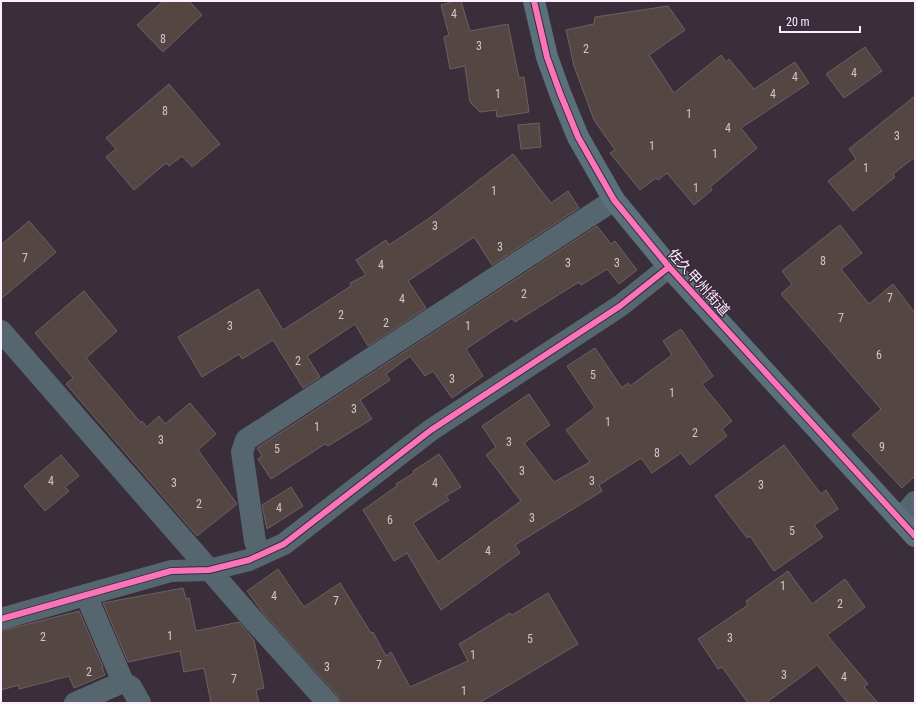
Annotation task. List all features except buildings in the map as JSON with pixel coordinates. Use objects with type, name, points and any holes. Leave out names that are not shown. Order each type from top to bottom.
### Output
[{"type":"street","name":"佐久甲州街道","points":[[534,1],[547,57],[563,100],[578,136],[614,200],[669,268],[915,536]]},
{"type":"street","points":[[260,554],[255,541],[242,452],[246,440],[614,200]]},
{"type":"street","points":[[1,619],[171,572],[210,570],[249,560],[284,544],[431,430],[620,306],[669,268]]},
{"type":"street","points":[[1,331],[328,703]]},
{"type":"street","points":[[900,520],[915,502]]},
{"type":"street","points":[[86,595],[123,682],[131,687],[140,703]]},
{"type":"street","points":[[75,703],[123,682]]},
{"type":"cycle path","points":[[534,1],[547,57],[560,93],[578,137],[614,200],[669,267],[915,536]]},
{"type":"cycle path","points":[[1,619],[171,571],[209,570],[249,560],[284,544],[431,430],[620,306],[669,267]]}]
